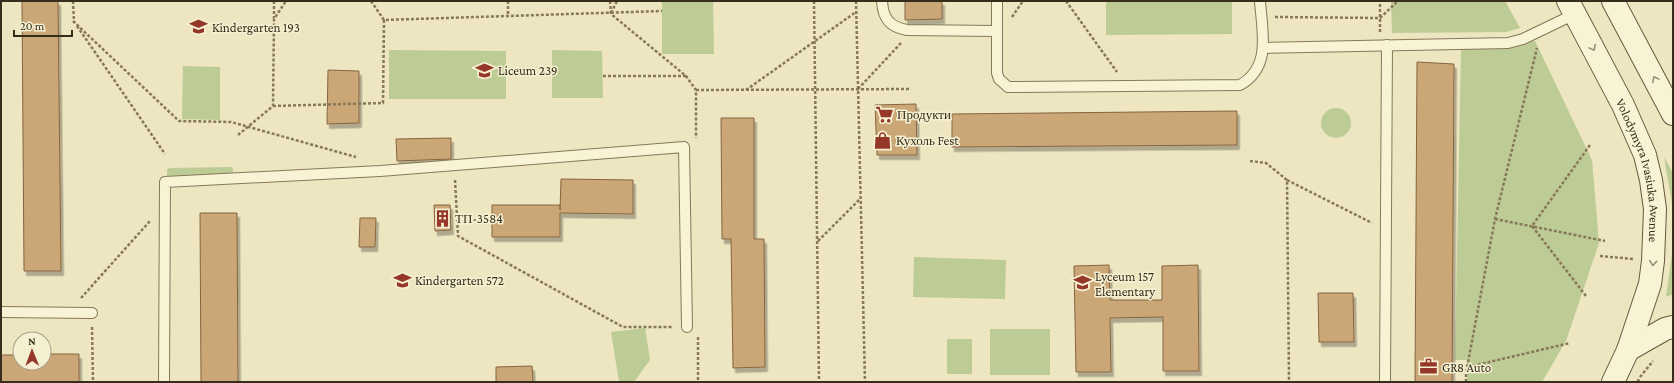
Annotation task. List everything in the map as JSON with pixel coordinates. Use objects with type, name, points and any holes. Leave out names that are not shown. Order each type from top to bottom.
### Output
[{"type":"main road","points":[[1613,1],[1673,114]]},
{"type":"main road","name":"Volodymyra Ivasiuka Avenue","points":[[1571,7],[1623,105],[1645,155],[1651,180],[1655,209],[1654,261],[1650,284],[1628,350],[1612,381]]},
{"type":"main road","points":[[1628,350],[1665,329],[1673,327]]},
{"type":"lane","points":[[882,1],[882,12],[888,21],[897,28],[913,30],[997,31]]},
{"type":"lane","points":[[997,1],[997,73],[999,79],[1008,87],[1240,85],[1250,80],[1259,68],[1263,48],[1260,1]]},
{"type":"lane","points":[[1263,48],[1508,43],[1523,39],[1571,7]]},
{"type":"lane","points":[[1383,45],[1386,230],[1385,382]]},
{"type":"lane","points":[[164,382],[165,182],[380,170],[684,146],[687,327]]},
{"type":"lane","points":[[1,312],[92,313]]},
{"type":"path","points":[[73,1],[73,21],[165,154]]},
{"type":"path","points":[[273,106],[274,1]]},
{"type":"path","points":[[274,19],[286,1]]},
{"type":"path","points":[[238,135],[273,106],[383,103],[384,20],[371,1]]},
{"type":"path","points":[[508,1],[508,17]]},
{"type":"path","points":[[610,1],[611,14],[686,76],[696,90],[911,89]]},
{"type":"path","points":[[611,14],[617,1]]},
{"type":"path","points":[[814,1],[819,382]]},
{"type":"path","points":[[856,1],[865,382]]},
{"type":"path","points":[[1066,1],[1127,86]]},
{"type":"path","points":[[1380,1],[1383,45]]},
{"type":"path","points":[[1261,17],[1380,18],[1398,1]]},
{"type":"path","points":[[384,20],[611,14],[662,11]]},
{"type":"path","points":[[745,90],[856,12]]},
{"type":"path","points":[[73,21],[179,122],[231,122],[380,163],[380,170]]},
{"type":"path","points":[[857,89],[913,30]]},
{"type":"path","points":[[1466,382],[1464,373],[1468,368],[1495,218],[1538,46]]},
{"type":"path","points":[[603,76],[686,76]]},
{"type":"path","points":[[1532,226],[1590,145]]},
{"type":"path","points":[[1250,161],[1266,164],[1287,180],[1386,230]]},
{"type":"path","points":[[455,173],[458,236],[624,327],[687,327]]},
{"type":"path","points":[[1287,180],[1289,382]]},
{"type":"path","points":[[817,241],[860,199]]},
{"type":"path","points":[[68,313],[165,205]]},
{"type":"path","points":[[1495,218],[1605,241]]},
{"type":"path","points":[[1532,226],[1586,296]]},
{"type":"path","points":[[92,313],[93,382]]},
{"type":"path","points":[[1468,368],[1570,343]]},
{"type":"path","points":[[1642,382],[1637,380],[1654,359]]},
{"type":"green space","points":[[662,1],[713,1],[714,54],[662,54]]},
{"type":"green space","points":[[1106,1],[1232,1],[1232,34],[1106,35]]},
{"type":"green space","points":[[1391,1],[1505,1],[1520,28],[1506,32],[1392,33]]},
{"type":"green space","points":[[1535,41],[1592,160],[1599,243],[1566,341],[1542,382],[1467,382],[1467,360],[1455,360],[1461,48]]},
{"type":"green space","points":[[389,50],[506,51],[506,99],[389,99]]},
{"type":"green space","points":[[552,50],[602,51],[603,98],[552,98]]},
{"type":"green space","points":[[183,66],[220,67],[220,120],[182,119]]},
{"type":"green space","points":[[1336,108],[1347,112],[1351,123],[1347,134],[1336,138],[1325,134],[1321,123],[1325,112]]},
{"type":"green space","points":[[1664,157],[1673,173],[1673,209]]},
{"type":"green space","points":[[231,167],[233,169],[233,176],[167,177],[167,170],[169,168]]},
{"type":"green space","points":[[1673,246],[1673,294],[1666,297]]},
{"type":"green space","points":[[914,257],[1006,260],[1005,299],[913,297]]},
{"type":"green space","points":[[645,328],[650,360],[634,382],[619,382],[611,332]]},
{"type":"green space","points":[[990,329],[1050,329],[1050,375],[990,375]]},
{"type":"green space","points":[[947,339],[972,339],[972,374],[947,374]]},
{"type":"building","points":[[22,1],[58,1],[61,271],[24,271]]},
{"type":"building","points":[[905,1],[942,1],[942,19],[905,20]]},
{"type":"building","points":[[1417,62],[1454,64],[1452,382],[1415,382]]},
{"type":"building","points":[[328,70],[359,71],[359,123],[327,124]]},
{"type":"building","points":[[916,104],[917,155],[877,155],[875,105]]},
{"type":"building","points":[[1237,111],[1237,145],[952,147],[952,114]]},
{"type":"building","points":[[721,118],[754,118],[754,239],[764,239],[765,367],[733,368],[731,239],[722,239]]},
{"type":"building","points":[[451,138],[451,159],[397,161],[396,139]]},
{"type":"building","points":[[561,179],[633,180],[633,214],[560,213],[560,237],[492,237],[492,205],[560,205],[560,210]]},
{"type":"building","name":"ТП-3584","points":[[434,205],[450,205],[451,230],[435,231]]},
{"type":"building","points":[[200,213],[237,213],[238,382],[201,382]]},
{"type":"building","points":[[360,218],[376,218],[375,247],[359,247]]},
{"type":"building","points":[[1109,265],[1110,300],[1162,300],[1162,266],[1198,265],[1199,371],[1163,371],[1163,317],[1110,318],[1111,372],[1076,372],[1074,266]]},
{"type":"building","points":[[1318,293],[1353,293],[1354,342],[1319,342]]},
{"type":"building","points":[[52,354],[79,354],[79,382],[1,382],[1,355],[12,355],[12,371],[52,371]]},
{"type":"building","points":[[532,366],[533,382],[496,382],[496,367]]},
{"type":"place","name":"Kindergarten 193","points":[[199,27]]},
{"type":"place","name":"Liceum 239","points":[[485,70]]},
{"type":"place","name":"Продукти","points":[[884,114]]},
{"type":"place","name":"Кухоль Fest","points":[[883,140]]},
{"type":"place","name":"ТП-3584","points":[[442,218]]},
{"type":"place","name":"Kindergarten 572","points":[[402,280]]},
{"type":"place","name":"Lyceum 157 Elementary","points":[[1082,283]]},
{"type":"place","name":"GR8 Auto","points":[[1429,367]]}]
